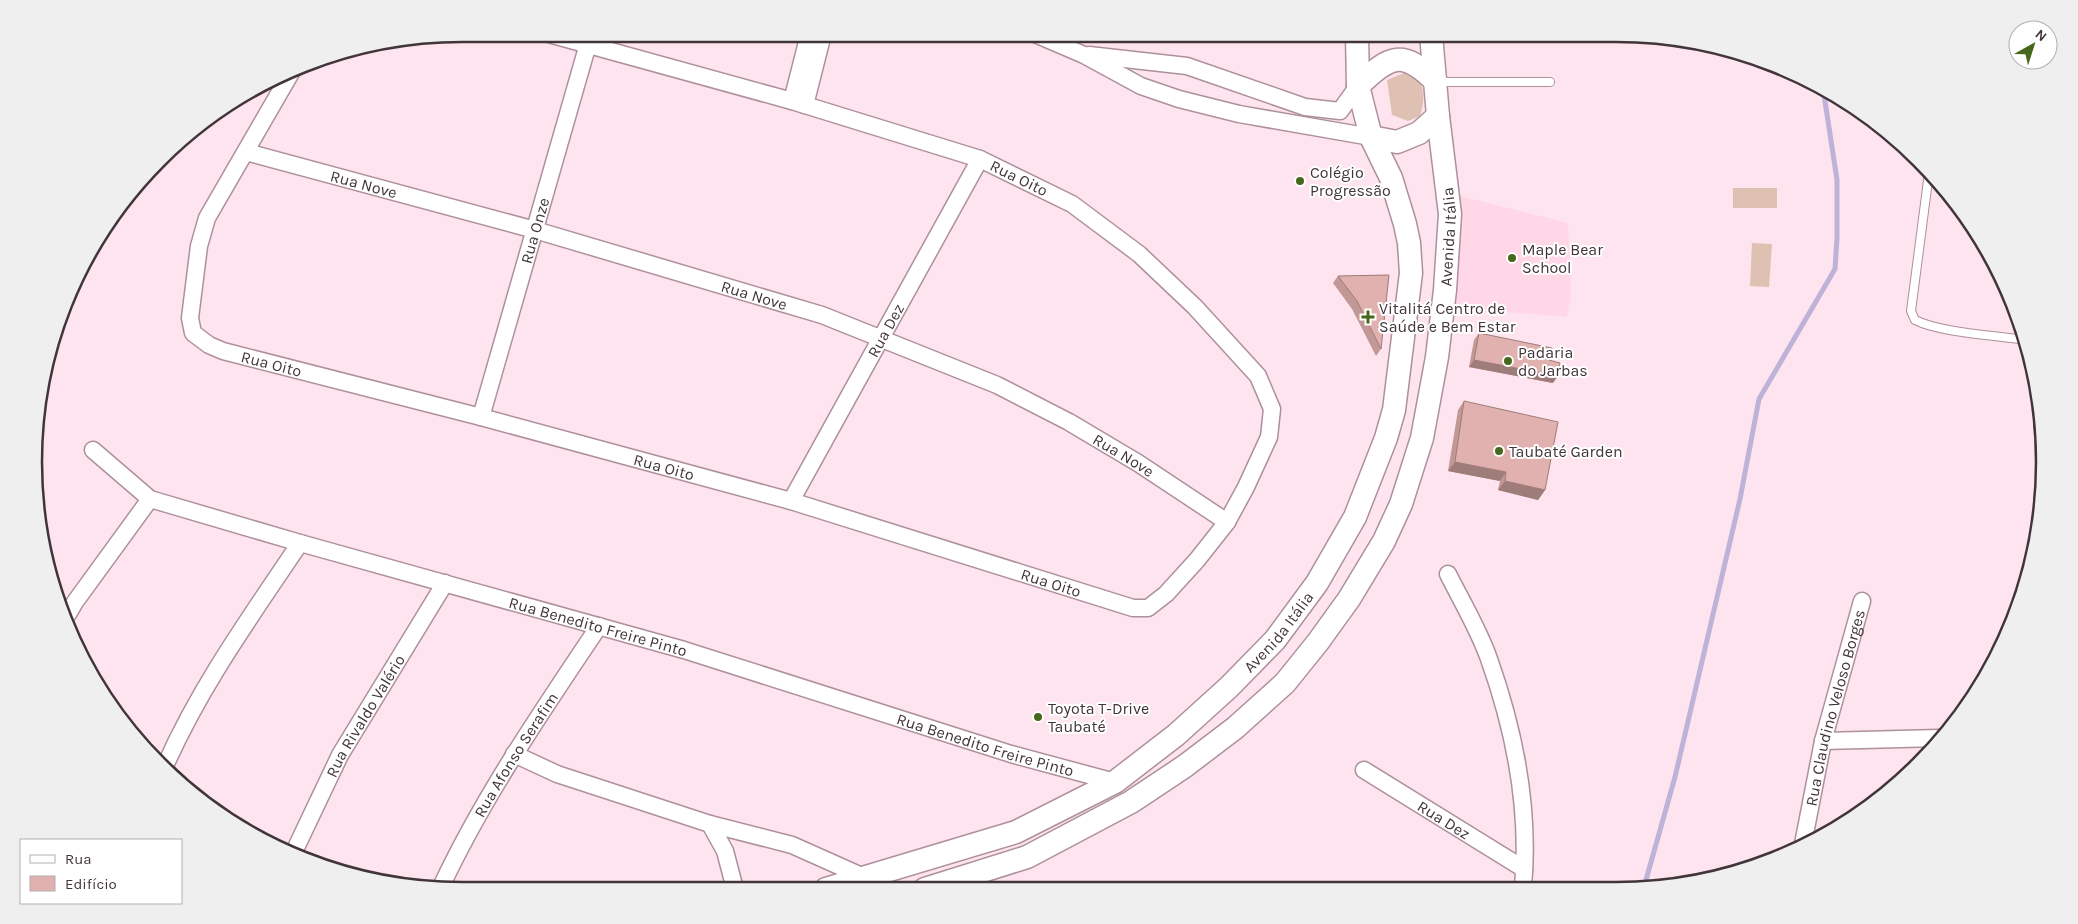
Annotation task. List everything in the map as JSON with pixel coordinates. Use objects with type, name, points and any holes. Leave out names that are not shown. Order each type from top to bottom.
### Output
[{"type":"main road","points":[[1357,42],[1358,86],[1371,137],[1397,142],[1419,133],[1438,116]]},
{"type":"main road","name":"Avenida Itália","points":[[951,882],[1028,857],[1131,802],[1185,766],[1235,728],[1285,683],[1318,642],[1349,599],[1384,540],[1401,504],[1422,438],[1437,357],[1445,290],[1450,214],[1438,116],[1433,42]]},
{"type":"main road","points":[[1358,86],[1380,66],[1389,61],[1401,59],[1421,66],[1436,82]]},
{"type":"main road","name":"Avenida Itália","points":[[851,882],[1016,832],[1115,782],[1176,735],[1229,687],[1275,640],[1317,583],[1355,517],[1378,461],[1394,410],[1411,273],[1409,243],[1405,224],[1391,178],[1371,137]]},
{"type":"street","name":"Rua Oito","points":[[286,81],[208,218],[199,246],[190,318],[194,333],[209,345],[223,351],[481,417],[791,501],[1134,608],[1148,608],[1166,594],[1197,560],[1227,522],[1246,487],[1269,437],[1272,408],[1258,376],[1243,358],[1195,307],[1139,254],[1072,204],[980,159],[798,103],[580,42]]},
{"type":"street","points":[[798,103],[808,42]]},
{"type":"street","points":[[798,103],[820,42]]},
{"type":"street","points":[[1054,42],[1084,55],[1142,86],[1180,99],[1240,114],[1371,137]]},
{"type":"street","name":"Rua Onze","points":[[481,417],[588,44]]},
{"type":"street","points":[[1084,55],[1187,66],[1305,107],[1322,110],[1340,111],[1358,86]]},
{"type":"street","name":"Rua Nove","points":[[246,152],[534,230],[822,315],[997,385],[1069,422],[1138,463],[1227,522]]},
{"type":"street","name":"Rua Dez","points":[[791,501],[980,159]]},
{"type":"street","name":"Rua Benedito Freire Pinto","points":[[93,450],[150,499],[300,543],[684,650],[1011,754],[1115,782]]},
{"type":"street","points":[[70,611],[150,499]]},
{"type":"street","points":[[167,761],[180,732],[212,673],[300,543]]},
{"type":"street","points":[[1448,574],[1489,658],[1512,733],[1524,816],[1523,882]]},
{"type":"street","name":"Rua Rivaldo Valério","points":[[297,848],[340,755],[445,583]]},
{"type":"street","name":"Rua Claudino Veloso Borges","points":[[1804,837],[1823,741],[1862,600]]},
{"type":"street","name":"Rua Afonso Serafim","points":[[444,881],[514,754],[599,626]]},
{"type":"street","points":[[1823,741],[1932,738]]},
{"type":"street","points":[[514,754],[557,774],[710,824],[792,845],[866,878]]},
{"type":"street","name":"Rua Dez","points":[[1364,770],[1524,869]]},
{"type":"street","points":[[710,824],[725,851],[733,882]]},
{"type":"lane","points":[[1436,82],[1550,82]]},
{"type":"lane","points":[[1929,183],[1911,311],[1915,320],[1923,324],[1944,328],[2017,339]]},
{"type":"shaded area","points":[[1404,73],[1415,74],[1421,84],[1423,94],[1420,116],[1408,121],[1392,115],[1387,80]]},
{"type":"shaded area","points":[[1733,188],[1777,188],[1777,208],[1733,208]]},
{"type":"shaded area","name":"Maple Bear School","points":[[1460,196],[1568,223],[1571,294],[1567,317],[1451,307]]},
{"type":"shaded area","points":[[1752,243],[1772,244],[1769,287],[1750,286]]},
{"type":"building","name":"Vitalitá Centro de Saúde e Bem Estar","points":[[1389,275],[1381,349],[1357,301],[1338,276]]},
{"type":"building","name":"Padaria do Jarbas","points":[[1479,333],[1552,348],[1549,360],[1560,363],[1558,376],[1474,360]]},
{"type":"building","name":"Taubaté Garden","points":[[1464,401],[1558,422],[1545,490],[1505,481],[1506,472],[1455,462]]},
{"type":"waterway","points":[[1646,881],[1675,777],[1740,499],[1759,399],[1835,269],[1837,180],[1825,98]]},
{"type":"place","name":"Colégio Progressão","points":[[1300,181]]},
{"type":"place","name":"Maple Bear School","points":[[1512,258]]},
{"type":"place","name":"Vitalitá Centro de Saúde e Bem Estar","points":[[1368,317]]},
{"type":"place","name":"Padaria do Jarbas","points":[[1508,361]]},
{"type":"place","name":"Taubaté Garden","points":[[1499,451]]},
{"type":"place","name":"Toyota T-Drive Taubaté","points":[[1038,717]]}]
